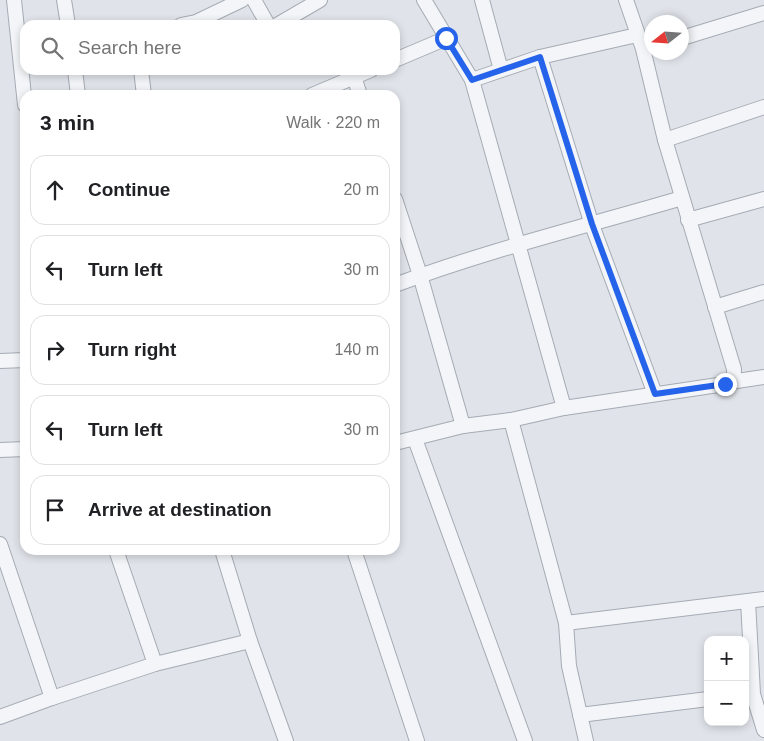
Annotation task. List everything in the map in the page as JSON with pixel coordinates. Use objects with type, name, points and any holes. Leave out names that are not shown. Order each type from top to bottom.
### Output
[{"type":"street","points":[[14,0],[20,57]]},
{"type":"street","points":[[64,0],[67,20]]},
{"type":"street","points":[[200,20],[242,0]]},
{"type":"street","points":[[254,0],[265,20]]},
{"type":"street","points":[[286,20],[320,0]]},
{"type":"street","points":[[424,0],[472,80],[564,408]]},
{"type":"street","points":[[482,0],[501,70]]},
{"type":"street","points":[[626,0],[637,35],[644,44]]},
{"type":"street","points":[[689,36],[764,13]]},
{"type":"street","points":[[472,80],[540,57],[637,35]]},
{"type":"street","points":[[400,58],[446,38]]},
{"type":"street","points":[[540,57],[592,224],[655,394]]},
{"type":"street","points":[[649,60],[664,140],[734,369],[734,377],[730,382]]},
{"type":"street","points":[[22,75],[23,90]]},
{"type":"street","points":[[76,75],[77,90]]},
{"type":"street","points":[[142,75],[143,90]]},
{"type":"street","points":[[324,90],[359,75]]},
{"type":"street","points":[[354,77],[358,90]]},
{"type":"street","points":[[664,140],[764,107]]},
{"type":"street","points":[[400,283],[420,275],[682,198]]},
{"type":"street","points":[[688,220],[764,199]]},
{"type":"street","points":[[400,214],[420,275],[463,426]]},
{"type":"street","points":[[715,307],[764,292]]},
{"type":"street","points":[[0,361],[20,360]]},
{"type":"street","points":[[400,442],[463,426],[511,420],[564,408],[764,377]]},
{"type":"street","points":[[511,420],[566,623],[569,666],[586,741]]},
{"type":"street","points":[[415,439],[525,741]]},
{"type":"street","points":[[0,450],[20,449]]},
{"type":"street","points":[[0,544],[52,698]]},
{"type":"street","points":[[118,555],[155,664]]},
{"type":"street","points":[[224,555],[250,641],[286,741]]},
{"type":"street","points":[[356,555],[416,741]]},
{"type":"street","points":[[566,623],[764,599]]},
{"type":"street","points":[[748,601],[754,694],[764,730]]},
{"type":"street","points":[[0,717],[155,664],[250,641]]},
{"type":"street","points":[[580,715],[704,700]]},
{"type":"route","points":[[446,38],[472,80],[540,57],[592,224],[655,394],[725,384]]}]
